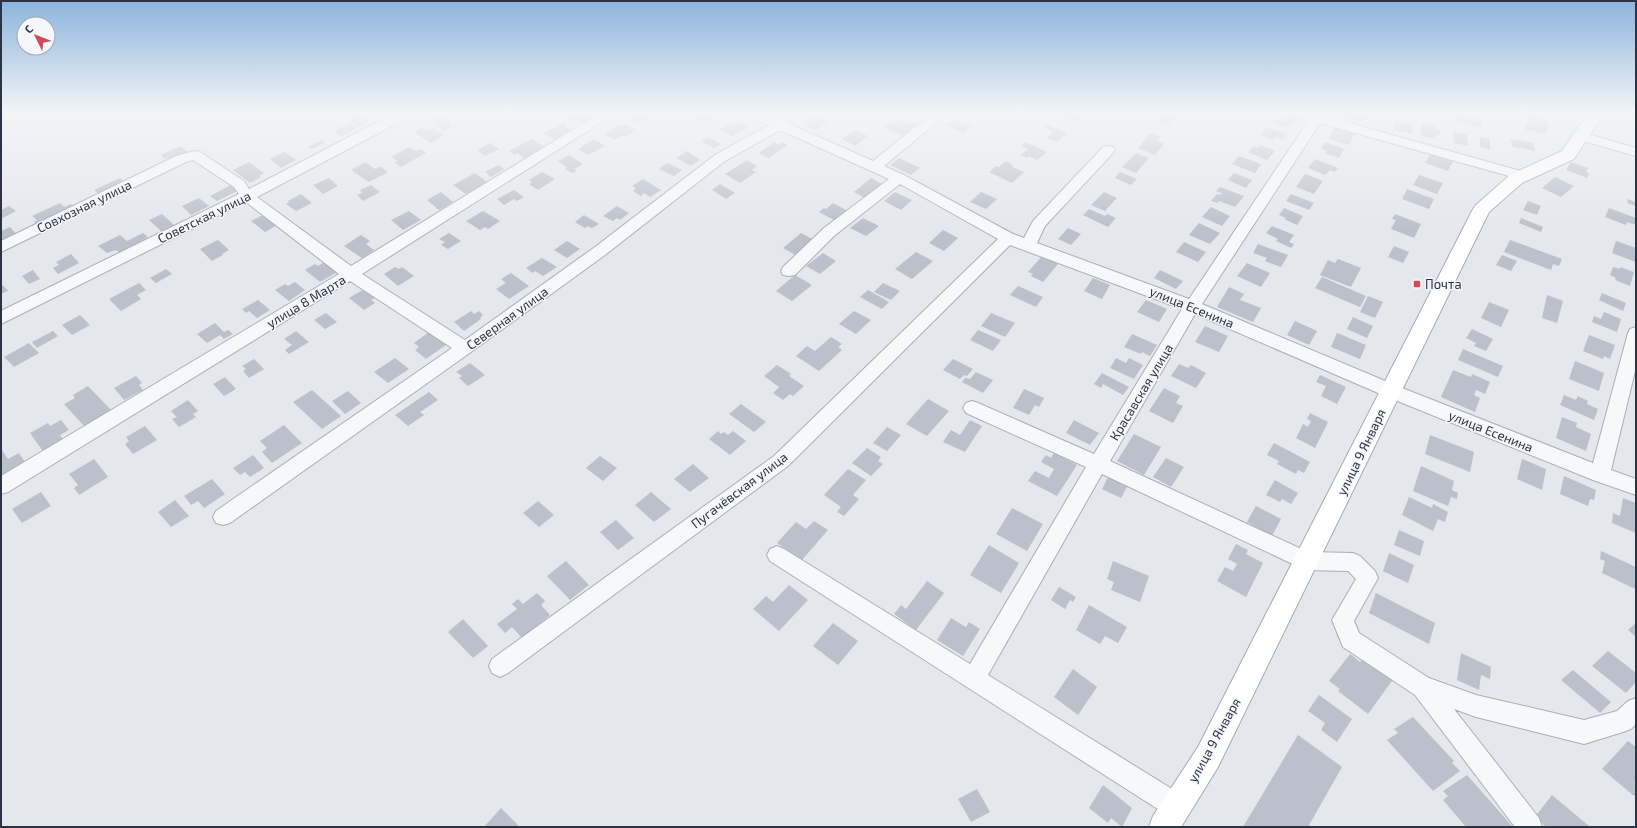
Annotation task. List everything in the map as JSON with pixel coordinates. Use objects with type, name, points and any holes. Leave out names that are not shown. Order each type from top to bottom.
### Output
[{"type":"main road","name":"улица 9 Января","points":[[1164,827],[1208,757],[1482,209],[1516,180],[1568,155],[1570,152]]},
{"type":"street","name":"Советская улица","points":[[1,318],[247,196],[332,152]]},
{"type":"street","name":"улица 8 Марта","points":[[1,486],[350,274],[548,152]]},
{"type":"street","name":"Северная улица","points":[[223,517],[465,348],[600,251],[730,152]]},
{"type":"street","name":"улица Есенина","points":[[845,152],[899,178],[1008,238],[1192,306],[1391,391],[1636,487]]},
{"type":"street","points":[[874,167],[893,152]]},
{"type":"street","points":[[1029,245],[1038,224],[1106,152]]},
{"type":"street","name":"Красавская улица","points":[[974,679],[1098,464],[1192,306],[1295,152]]},
{"type":"street","points":[[1440,152],[1523,176]]},
{"type":"street","name":"Совхозная улица","points":[[1,247],[181,159],[195,155],[239,184],[247,196]]},
{"type":"street","points":[[789,271],[830,232],[899,178]]},
{"type":"street","points":[[247,196],[350,274],[465,348]]},
{"type":"street","name":"Пугачёвская улица","points":[[500,666],[781,461],[1008,238]]},
{"type":"street","points":[[1600,474],[1636,333]]},
{"type":"street","points":[[972,408],[1098,464],[1306,561],[1353,562],[1368,578],[1343,620],[1352,640],[1423,687],[1476,706],[1584,732],[1623,721],[1636,709]]},
{"type":"street","points":[[777,555],[1176,806]]},
{"type":"street","points":[[1423,687],[1530,827]]},
{"type":"building","points":[[168,152],[187,152],[190,154],[174,162],[168,157],[165,159],[161,155]]},
{"type":"building","points":[[285,152],[296,160],[281,168],[270,159]]},
{"type":"building","points":[[401,152],[424,152],[426,153],[401,167],[395,163],[398,161],[391,157]]},
{"type":"building","points":[[479,152],[494,152],[485,156]]},
{"type":"building","points":[[510,152],[536,152],[524,158],[517,153],[515,155]]},
{"type":"building","points":[[582,152],[594,152],[588,155]]},
{"type":"building","points":[[688,152],[700,160],[691,166],[676,158]]},
{"type":"building","points":[[761,152],[778,152],[769,158],[759,153]]},
{"type":"building","points":[[1024,152],[1047,152],[1037,160],[1029,156],[1027,158],[1020,155]]},
{"type":"building","points":[[1147,152],[1158,152],[1155,155]]},
{"type":"building","points":[[1248,152],[1274,152],[1267,160]]},
{"type":"building","points":[[1326,152],[1343,152],[1339,158],[1325,153]]},
{"type":"building","points":[[1136,153],[1149,158],[1136,173],[1122,167]]},
{"type":"building","points":[[1431,153],[1453,161],[1448,171],[1425,163]]},
{"type":"building","points":[[569,155],[583,164],[574,169],[577,171],[572,173],[565,169],[567,167],[558,161]]},
{"type":"building","points":[[1239,156],[1261,164],[1255,173],[1232,164]]},
{"type":"building","points":[[899,158],[920,168],[911,175],[890,165]]},
{"type":"building","points":[[1315,159],[1338,168],[1335,172],[1330,170],[1325,175],[1308,168]]},
{"type":"building","points":[[747,160],[757,166],[752,170],[756,172],[740,183],[725,174]]},
{"type":"building","points":[[1006,161],[1013,165],[1012,167],[1024,172],[1012,183],[989,172],[996,166],[999,167]]},
{"type":"building","points":[[249,162],[264,173],[259,176],[261,177],[250,183],[233,170]]},
{"type":"building","points":[[365,162],[375,169],[380,166],[388,172],[369,182],[351,170]]},
{"type":"building","points":[[1571,162],[1588,168],[1586,172],[1589,173],[1587,178],[1566,170]]},
{"type":"building","points":[[667,163],[682,170],[674,176],[659,169]]},
{"type":"building","points":[[498,165],[504,169],[491,177],[485,172]]},
{"type":"building","points":[[542,172],[555,179],[538,190],[529,184],[532,182],[529,180]]},
{"type":"building","points":[[1120,172],[1137,179],[1131,185],[1115,178]]},
{"type":"building","points":[[475,173],[487,182],[466,194],[453,185]]},
{"type":"building","points":[[1234,173],[1252,180],[1246,188],[1228,180]]},
{"type":"building","points":[[1305,174],[1323,181],[1314,194],[1296,187]]},
{"type":"building","points":[[1419,175],[1443,183],[1437,194],[1413,185]]},
{"type":"building","points":[[1555,177],[1574,186],[1561,197],[1542,188]]},
{"type":"building","points":[[120,178],[126,183],[101,196],[94,190]]},
{"type":"building","points":[[329,178],[338,186],[323,194],[313,185]]},
{"type":"building","points":[[871,178],[882,184],[874,190],[878,192],[868,200],[854,192]]},
{"type":"building","points":[[643,179],[661,190],[650,197],[644,193],[641,196],[633,191],[636,188],[632,186]]},
{"type":"building","points":[[720,184],[735,193],[726,199],[712,190]]},
{"type":"building","points":[[231,185],[237,191],[217,201],[210,196]]},
{"type":"building","points":[[371,185],[380,192],[363,201],[357,195],[362,193],[360,190]]},
{"type":"building","points":[[1220,187],[1244,196],[1235,207],[1219,201],[1217,203],[1211,201],[1217,194],[1220,195],[1222,193],[1216,191]]},
{"type":"building","points":[[1407,189],[1434,199],[1429,209],[1402,199]]},
{"type":"building","points":[[514,190],[524,197],[517,201],[514,199],[504,205],[497,199]]},
{"type":"building","points":[[441,192],[453,202],[439,210],[427,200]]},
{"type":"building","points":[[895,192],[912,200],[901,210],[884,201]]},
{"type":"building","points":[[981,192],[997,199],[986,209],[970,202]]},
{"type":"building","points":[[1104,192],[1117,198],[1105,211],[1091,205]]},
{"type":"building","points":[[301,194],[312,203],[296,211],[286,204],[289,202],[288,201]]},
{"type":"building","points":[[1291,194],[1314,203],[1309,210],[1286,201]]},
{"type":"building","points":[[199,198],[209,206],[191,215],[182,206]]},
{"type":"building","points":[[1628,199],[1635,202],[1636,199],[1636,206],[1627,203]]},
{"type":"building","points":[[1528,201],[1541,206],[1537,215],[1523,210]]},
{"type":"building","points":[[60,203],[64,207],[71,204],[76,208],[38,226],[34,222],[37,220],[32,216]]},
{"type":"building","points":[[833,203],[850,212],[838,222],[819,212],[824,208],[826,209]]},
{"type":"building","points":[[9,206],[16,211],[1,219],[1,210]]},
{"type":"building","points":[[617,206],[629,213],[620,220],[617,218],[613,221],[603,216]]},
{"type":"building","points":[[1211,207],[1230,216],[1222,226],[1202,217]]},
{"type":"building","points":[[1284,208],[1303,216],[1297,225],[1279,215]]},
{"type":"building","points":[[1609,208],[1636,218],[1636,225],[1627,222],[1626,225],[1605,217]]},
{"type":"building","points":[[1089,209],[1105,216],[1107,214],[1116,218],[1108,227],[1083,215]]},
{"type":"building","points":[[409,211],[421,220],[403,230],[391,220]]},
{"type":"building","points":[[483,211],[500,221],[488,229],[485,227],[480,230],[466,221]]},
{"type":"building","points":[[162,214],[174,225],[161,231],[149,220]]},
{"type":"building","points":[[265,214],[279,224],[265,232],[251,221]]},
{"type":"building","points":[[1395,214],[1421,224],[1414,238],[1391,229],[1396,220],[1392,219]]},
{"type":"building","points":[[584,215],[599,224],[592,228],[588,226],[585,228],[575,222]]},
{"type":"building","points":[[863,218],[879,226],[866,236],[850,228]]},
{"type":"building","points":[[1521,218],[1543,227],[1541,232],[1519,223]]},
{"type":"building","points":[[1199,223],[1220,233],[1210,244],[1189,235]]},
{"type":"building","points":[[1272,226],[1294,235],[1289,242],[1294,244],[1291,248],[1276,241],[1278,239],[1266,233]]},
{"type":"building","points":[[10,227],[18,236],[1,244],[1,231]]},
{"type":"building","points":[[1068,228],[1081,234],[1071,245],[1058,239]]},
{"type":"building","points":[[943,230],[958,238],[944,251],[929,243]]},
{"type":"building","points":[[143,233],[148,237],[120,253],[116,250],[107,253],[98,246],[120,235],[127,241]]},
{"type":"building","points":[[449,233],[461,241],[448,249],[441,245],[445,242],[439,239]]},
{"type":"building","points":[[801,233],[816,241],[797,256],[783,248]]},
{"type":"building","points":[[361,235],[370,241],[366,244],[374,250],[362,258],[344,246]]},
{"type":"building","points":[[218,240],[229,250],[212,261],[200,249]]},
{"type":"building","points":[[1510,240],[1562,259],[1559,266],[1553,264],[1551,270],[1504,252]]},
{"type":"building","points":[[567,241],[580,249],[567,258],[554,250]]},
{"type":"building","points":[[1616,241],[1636,248],[1636,262],[1612,253]]},
{"type":"building","points":[[1184,242],[1206,252],[1198,262],[1176,252]]},
{"type":"building","points":[[1258,244],[1288,255],[1281,267],[1265,261],[1267,258],[1253,253]]},
{"type":"building","points":[[1394,246],[1409,252],[1403,263],[1388,257]]},
{"type":"building","points":[[916,252],[933,261],[912,279],[895,269]]},
{"type":"building","points":[[823,253],[836,261],[820,274],[806,266]]},
{"type":"building","points":[[71,254],[79,263],[58,274],[53,268],[59,265],[56,262]]},
{"type":"building","points":[[1502,255],[1517,261],[1511,271],[1496,265]]},
{"type":"building","points":[[1042,256],[1058,264],[1043,282],[1031,276],[1033,274],[1028,272]]},
{"type":"building","points":[[542,258],[557,267],[543,276],[535,271],[533,273],[526,268]]},
{"type":"building","points":[[1338,259],[1361,268],[1351,287],[1320,275],[1328,260],[1335,263]]},
{"type":"building","points":[[328,260],[341,270],[320,282],[305,270],[315,264],[318,266]]},
{"type":"building","points":[[1247,263],[1270,273],[1261,287],[1237,276]]},
{"type":"building","points":[[395,267],[399,269],[402,267],[414,276],[398,286],[384,274]]},
{"type":"building","points":[[1613,267],[1620,269],[1620,267],[1634,272],[1630,286],[1615,280],[1616,278],[1610,275]]},
{"type":"building","points":[[166,269],[172,274],[156,283],[150,278]]},
{"type":"building","points":[[33,270],[40,279],[29,284],[22,276]]},
{"type":"building","points":[[1160,270],[1183,281],[1176,289],[1154,278]]},
{"type":"building","points":[[511,273],[529,286],[509,299],[496,289],[506,283],[501,279]]},
{"type":"building","points":[[795,275],[812,285],[792,301],[776,291]]},
{"type":"building","points":[[1322,277],[1366,296],[1360,307],[1315,288]]},
{"type":"building","points":[[1093,278],[1110,285],[1102,299],[1084,291]]},
{"type":"building","points":[[295,282],[305,290],[289,301],[275,290],[285,284],[288,286]]},
{"type":"building","points":[[139,283],[146,290],[137,295],[141,299],[121,311],[109,299]]},
{"type":"building","points":[[883,283],[900,291],[891,300],[874,292]]},
{"type":"building","points":[[3,285],[8,291],[1,294],[1,286]]},
{"type":"building","points":[[1018,286],[1043,297],[1036,307],[1010,295]]},
{"type":"building","points":[[1229,287],[1244,294],[1240,300],[1261,308],[1253,322],[1217,307]]},
{"type":"building","points":[[366,288],[377,297],[371,300],[375,303],[364,310],[349,298]]},
{"type":"building","points":[[868,290],[889,302],[882,309],[860,297]]},
{"type":"building","points":[[1602,293],[1626,303],[1623,311],[1599,300]]},
{"type":"building","points":[[1547,295],[1563,301],[1557,323],[1542,318]]},
{"type":"building","points":[[1368,296],[1383,302],[1375,318],[1360,312]]},
{"type":"building","points":[[258,300],[270,310],[257,318],[249,311],[246,313],[242,309]]},
{"type":"building","points":[[1146,300],[1167,309],[1159,322],[1137,312]]},
{"type":"building","points":[[1489,302],[1509,310],[1501,327],[1481,318]]},
{"type":"building","points":[[471,311],[474,314],[479,311],[483,315],[480,318],[481,319],[464,331],[454,322]]},
{"type":"building","points":[[854,311],[871,320],[856,334],[839,324]]},
{"type":"building","points":[[1604,312],[1621,319],[1617,332],[1592,322],[1594,316],[1601,319]]},
{"type":"building","points":[[326,313],[337,322],[325,329],[314,320]]},
{"type":"building","points":[[991,313],[1015,323],[1005,337],[981,326]]},
{"type":"building","points":[[80,315],[90,325],[72,335],[62,325]]},
{"type":"building","points":[[1353,317],[1373,326],[1367,338],[1347,329]]},
{"type":"building","points":[[1295,321],[1317,331],[1309,345],[1287,335]]},
{"type":"building","points":[[215,323],[224,332],[228,330],[233,334],[224,339],[220,335],[207,343],[197,334]]},
{"type":"building","points":[[1205,326],[1228,336],[1219,352],[1195,342]]},
{"type":"building","points":[[1472,329],[1493,339],[1486,351],[1474,346],[1476,343],[1466,338]]},
{"type":"building","points":[[978,330],[1001,340],[993,351],[970,340]]},
{"type":"building","points":[[53,331],[58,336],[37,348],[32,342]]},
{"type":"building","points":[[296,331],[309,342],[289,354],[285,350],[292,345],[284,339]]},
{"type":"building","points":[[429,332],[446,345],[426,359],[415,350],[419,347],[414,343]]},
{"type":"building","points":[[1337,333],[1366,345],[1360,359],[1331,347]]},
{"type":"building","points":[[1132,334],[1157,345],[1150,356],[1124,347]]},
{"type":"building","points":[[1589,335],[1615,345],[1610,359],[1604,356],[1603,359],[1583,351]]},
{"type":"building","points":[[831,337],[842,344],[838,347],[842,350],[819,371],[796,356],[807,346],[815,351]]},
{"type":"building","points":[[29,343],[39,353],[14,367],[4,357]]},
{"type":"building","points":[[1463,349],[1503,366],[1498,377],[1458,360]]},
{"type":"building","points":[[395,358],[409,369],[388,383],[374,372]]},
{"type":"building","points":[[1116,358],[1126,363],[1129,358],[1143,365],[1134,379],[1110,368]]},
{"type":"building","points":[[254,359],[264,369],[249,378],[243,371],[246,369],[242,366]]},
{"type":"building","points":[[953,359],[973,369],[967,376],[964,375],[960,379],[943,370]]},
{"type":"building","points":[[1575,361],[1604,373],[1599,391],[1569,379]]},
{"type":"building","points":[[470,363],[485,375],[468,386],[459,378],[462,376],[456,372]]},
{"type":"building","points":[[1179,364],[1188,368],[1191,365],[1206,373],[1196,388],[1171,376]]},
{"type":"building","points":[[777,365],[791,374],[789,376],[804,386],[793,396],[790,394],[783,400],[773,393],[779,387],[764,376]]},
{"type":"building","points":[[1453,370],[1471,377],[1472,374],[1490,382],[1485,394],[1476,390],[1474,395],[1480,398],[1475,412],[1441,397]]},
{"type":"building","points":[[976,372],[993,380],[983,393],[962,382],[965,378],[970,379]]},
{"type":"building","points":[[1102,373],[1129,387],[1123,395],[1103,384],[1101,388],[1094,384]]},
{"type":"building","points":[[1320,375],[1346,387],[1337,404],[1321,396],[1326,386],[1316,382]]},
{"type":"building","points":[[136,376],[142,383],[139,385],[143,390],[124,400],[114,388]]},
{"type":"building","points":[[225,377],[236,389],[224,396],[213,384]]},
{"type":"building","points":[[88,386],[111,410],[84,426],[64,404],[75,398],[73,395]]},
{"type":"building","points":[[1164,388],[1180,396],[1176,403],[1183,406],[1173,423],[1149,411]]},
{"type":"building","points":[[1024,389],[1044,398],[1039,407],[1035,405],[1029,415],[1013,408]]},
{"type":"building","points":[[312,390],[341,416],[322,429],[293,402]]},
{"type":"building","points":[[348,391],[361,403],[345,414],[332,401]]},
{"type":"building","points":[[429,392],[438,400],[420,412],[424,415],[408,426],[395,415]]},
{"type":"building","points":[[1564,395],[1576,400],[1578,396],[1588,401],[1587,404],[1598,409],[1594,420],[1560,405]]},
{"type":"building","points":[[928,399],[949,411],[927,436],[906,424]]},
{"type":"building","points":[[188,400],[198,411],[193,414],[196,417],[179,427],[172,419],[177,417],[171,411]]},
{"type":"building","points":[[741,404],[766,422],[754,432],[729,414]]},
{"type":"building","points":[[1310,413],[1328,422],[1315,448],[1296,438],[1303,424],[1308,427],[1311,421],[1307,419]]},
{"type":"building","points":[[1562,417],[1577,423],[1576,427],[1591,434],[1586,451],[1556,438]]},
{"type":"building","points":[[61,420],[69,430],[60,435],[64,441],[44,453],[30,433],[48,423],[50,426]]},
{"type":"building","points":[[970,420],[982,426],[965,452],[943,442],[951,430],[960,435]]},
{"type":"building","points":[[1074,420],[1099,433],[1090,445],[1066,433]]},
{"type":"building","points":[[284,425],[302,443],[272,463],[262,452],[267,448],[260,441]]},
{"type":"building","points":[[145,426],[157,440],[133,454],[125,444],[129,441],[126,437]]},
{"type":"building","points":[[887,427],[901,435],[887,451],[873,443]]},
{"type":"building","points":[[718,431],[721,434],[724,432],[728,435],[733,431],[746,441],[730,455],[709,439]]},
{"type":"building","points":[[1134,434],[1161,447],[1144,475],[1117,461]]},
{"type":"building","points":[[1430,435],[1474,452],[1470,472],[1425,454]]},
{"type":"building","points":[[1274,443],[1310,462],[1304,473],[1298,470],[1296,474],[1277,464],[1279,461],[1267,455]]},
{"type":"building","points":[[867,448],[881,457],[878,461],[883,464],[871,476],[852,463]]},
{"type":"building","points":[[2,450],[8,459],[19,453],[25,462],[15,467],[18,472],[1,482],[1,451]]},
{"type":"building","points":[[1054,453],[1077,465],[1057,496],[1028,481],[1035,471],[1049,478],[1054,469],[1041,462],[1046,455],[1051,458]]},
{"type":"building","points":[[253,455],[264,468],[250,477],[245,472],[240,475],[233,468]]},
{"type":"building","points":[[600,456],[617,468],[603,481],[586,468]]},
{"type":"building","points":[[1166,458],[1184,467],[1171,487],[1153,477]]},
{"type":"building","points":[[94,459],[108,477],[79,495],[74,488],[78,485],[69,474]]},
{"type":"building","points":[[1522,459],[1546,469],[1542,490],[1517,479]]},
{"type":"building","points":[[693,464],[709,478],[690,492],[674,479]]},
{"type":"building","points":[[1421,466],[1454,481],[1452,490],[1458,493],[1457,499],[1451,497],[1448,506],[1413,491]]},
{"type":"building","points":[[848,469],[866,480],[853,495],[859,499],[844,516],[837,512],[841,507],[824,495]]},
{"type":"building","points":[[1564,476],[1596,490],[1594,500],[1590,499],[1588,506],[1560,494]]},
{"type":"building","points":[[1108,477],[1127,487],[1121,498],[1102,489]]},
{"type":"building","points":[[212,479],[225,494],[204,508],[198,501],[191,505],[184,496]]},
{"type":"building","points":[[1275,480],[1298,493],[1291,504],[1282,499],[1280,502],[1266,495]]},
{"type":"building","points":[[41,492],[51,506],[22,523],[12,509]]},
{"type":"building","points":[[651,492],[671,509],[654,522],[635,505]]},
{"type":"building","points":[[1409,497],[1432,508],[1433,504],[1448,512],[1445,522],[1438,519],[1433,531],[1402,515]]},
{"type":"building","points":[[1623,498],[1636,503],[1636,533],[1612,523],[1613,513],[1620,516]]},
{"type":"building","points":[[175,500],[189,516],[171,527],[158,512]]},
{"type":"building","points":[[538,501],[554,515],[539,527],[523,513]]},
{"type":"building","points":[[1256,506],[1281,519],[1272,536],[1247,522]]},
{"type":"building","points":[[1012,508],[1043,524],[1027,551],[996,534]]},
{"type":"building","points":[[616,520],[634,538],[618,550],[600,532]]},
{"type":"building","points":[[814,521],[828,530],[802,560],[777,543],[796,522],[806,529]]},
{"type":"building","points":[[1399,530],[1424,541],[1420,556],[1394,545]]},
{"type":"building","points":[[1236,544],[1248,550],[1246,554],[1263,563],[1246,597],[1217,581],[1225,567],[1233,571],[1237,564],[1228,559]]},
{"type":"building","points":[[989,545],[1019,563],[1001,593],[970,575]]},
{"type":"building","points":[[1601,551],[1636,567],[1635,589],[1602,573],[1605,561],[1600,559]]},
{"type":"building","points":[[1389,553],[1414,565],[1408,583],[1383,571]]},
{"type":"building","points":[[566,561],[589,585],[570,600],[547,576]]},
{"type":"building","points":[[1113,561],[1149,576],[1140,602],[1111,590],[1114,582],[1107,579]]},
{"type":"building","points":[[927,581],[944,593],[916,630],[894,614],[901,605],[906,609]]},
{"type":"building","points":[[789,585],[808,600],[779,631],[753,609],[766,596],[773,602]]},
{"type":"building","points":[[1059,587],[1076,597],[1073,602],[1070,600],[1065,609],[1051,600]]},
{"type":"building","points":[[537,593],[545,601],[541,605],[550,615],[522,638],[512,627],[505,633],[497,624],[517,609],[512,604],[518,599],[523,604]]},
{"type":"building","points":[[1376,593],[1435,623],[1429,644],[1369,613]]},
{"type":"building","points":[[1089,605],[1127,627],[1118,643],[1105,636],[1100,644],[1076,630]]},
{"type":"building","points":[[951,618],[966,627],[969,622],[980,629],[963,656],[937,640]]},
{"type":"building","points":[[463,619],[488,646],[473,658],[448,632]]},
{"type":"building","points":[[833,623],[858,641],[838,665],[813,646]]},
{"type":"building","points":[[1636,623],[1636,637],[1628,630]]},
{"type":"building","points":[[1608,651],[1636,673],[1636,682],[1626,693],[1592,666]]},
{"type":"building","points":[[1461,653],[1491,667],[1490,679],[1481,675],[1479,690],[1457,680]]},
{"type":"building","points":[[1350,654],[1360,662],[1365,656],[1394,678],[1368,714],[1338,691],[1340,689],[1329,681]]},
{"type":"building","points":[[1073,669],[1097,687],[1078,715],[1054,697]]},
{"type":"building","points":[[1573,670],[1611,702],[1600,713],[1561,680]]},
{"type":"building","points":[[1319,695],[1352,719],[1337,742],[1321,730],[1325,723],[1308,711]]},
{"type":"building","points":[[1413,717],[1454,761],[1452,763],[1460,771],[1433,791],[1387,740],[1398,733],[1394,729]]},
{"type":"building","points":[[1298,735],[1342,767],[1308,827],[1243,827]]},
{"type":"building","points":[[1628,741],[1636,747],[1636,780],[1634,783],[1636,785],[1636,793],[1634,796],[1602,769]]},
{"type":"building","points":[[1467,775],[1513,827],[1466,827],[1443,800],[1448,796],[1443,791]]},
{"type":"building","points":[[1103,785],[1132,808],[1122,827],[1111,818],[1108,823],[1089,808]]},
{"type":"building","points":[[977,789],[990,812],[971,822],[958,799]]},
{"type":"building","points":[[1552,795],[1589,826],[1546,827],[1535,817]]},
{"type":"building","points":[[501,808],[520,827],[484,827]]},
{"type":"place","name":"Почта","points":[[1417,284]]}]
